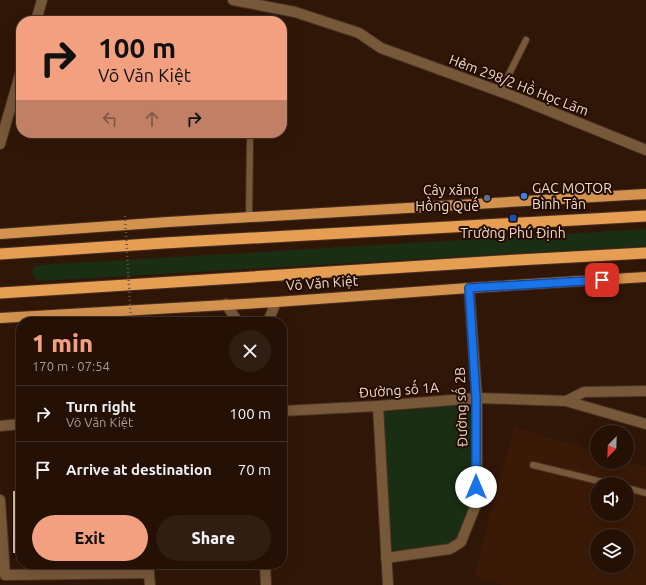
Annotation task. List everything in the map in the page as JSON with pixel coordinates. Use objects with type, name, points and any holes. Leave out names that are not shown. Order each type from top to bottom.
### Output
[{"type":"highway","points":[[0,254],[646,216]]},
{"type":"highway","name":"Võ Văn Kiệt","points":[[0,293],[508,260],[646,253]]},
{"type":"main road","points":[[0,234],[168,222],[646,194]]},
{"type":"main road","name":"Võ Văn Kiệt","points":[[16,317],[276,302],[646,277]]},
{"type":"main road","name":"Võ Văn Kiệt","points":[[0,318],[16,317]]},
{"type":"street","points":[[37,16],[42,0]]},
{"type":"street","name":"Hẻm 298/2 Hồ Học Lãm","points":[[232,0],[295,12],[359,33],[381,48],[500,92],[646,150]]},
{"type":"street","points":[[0,144],[16,89]]},
{"type":"street","name":"Đường số 2B","points":[[386,558],[450,549],[461,542],[476,502],[476,398],[469,288]]},
{"type":"street","points":[[270,317],[276,302]]},
{"type":"street","points":[[226,304],[235,317]]},
{"type":"street","name":"Đường số 1A","points":[[566,401],[584,392],[646,391]]},
{"type":"street","name":"Đường số 1A","points":[[287,410],[378,406],[476,398],[566,401],[646,424]]},
{"type":"street","points":[[378,406],[388,585]]},
{"type":"street","points":[[0,426],[16,424]]},
{"type":"street","points":[[0,500],[5,575],[128,569]]},
{"type":"street","points":[[149,569],[150,585]]},
{"type":"street","points":[[265,569],[266,585]]},
{"type":"lane","points":[[500,92],[526,40]]},
{"type":"lane","points":[[249,217],[250,139]]},
{"type":"lane","points":[[533,465],[590,479]]},
{"type":"lane","points":[[634,490],[646,493]]},
{"type":"path","points":[[125,216],[131,317]]},
{"type":"shaded area","points":[[514,427],[590,450],[590,469],[634,469],[634,464],[646,467],[646,585],[504,585],[474,576]]},
{"type":"green space","points":[[646,229],[646,246],[40,281],[35,279],[32,274],[34,268],[39,265]]},
{"type":"green space","points":[[472,404],[472,503],[457,538],[449,545],[392,551],[383,412]]},
{"type":"building","points":[[13,491],[16,491],[16,553],[13,553]]},
{"type":"place","name":"GAC MOTOR Bình Tân","points":[[524,196]]},
{"type":"place","name":"Cây xăng Hồng Quế","points":[[487,198]]},
{"type":"place","name":"Trường Phú Định","points":[[513,218]]},
{"type":"route","points":[[476,487],[476,398],[469,288],[602,280]]}]
